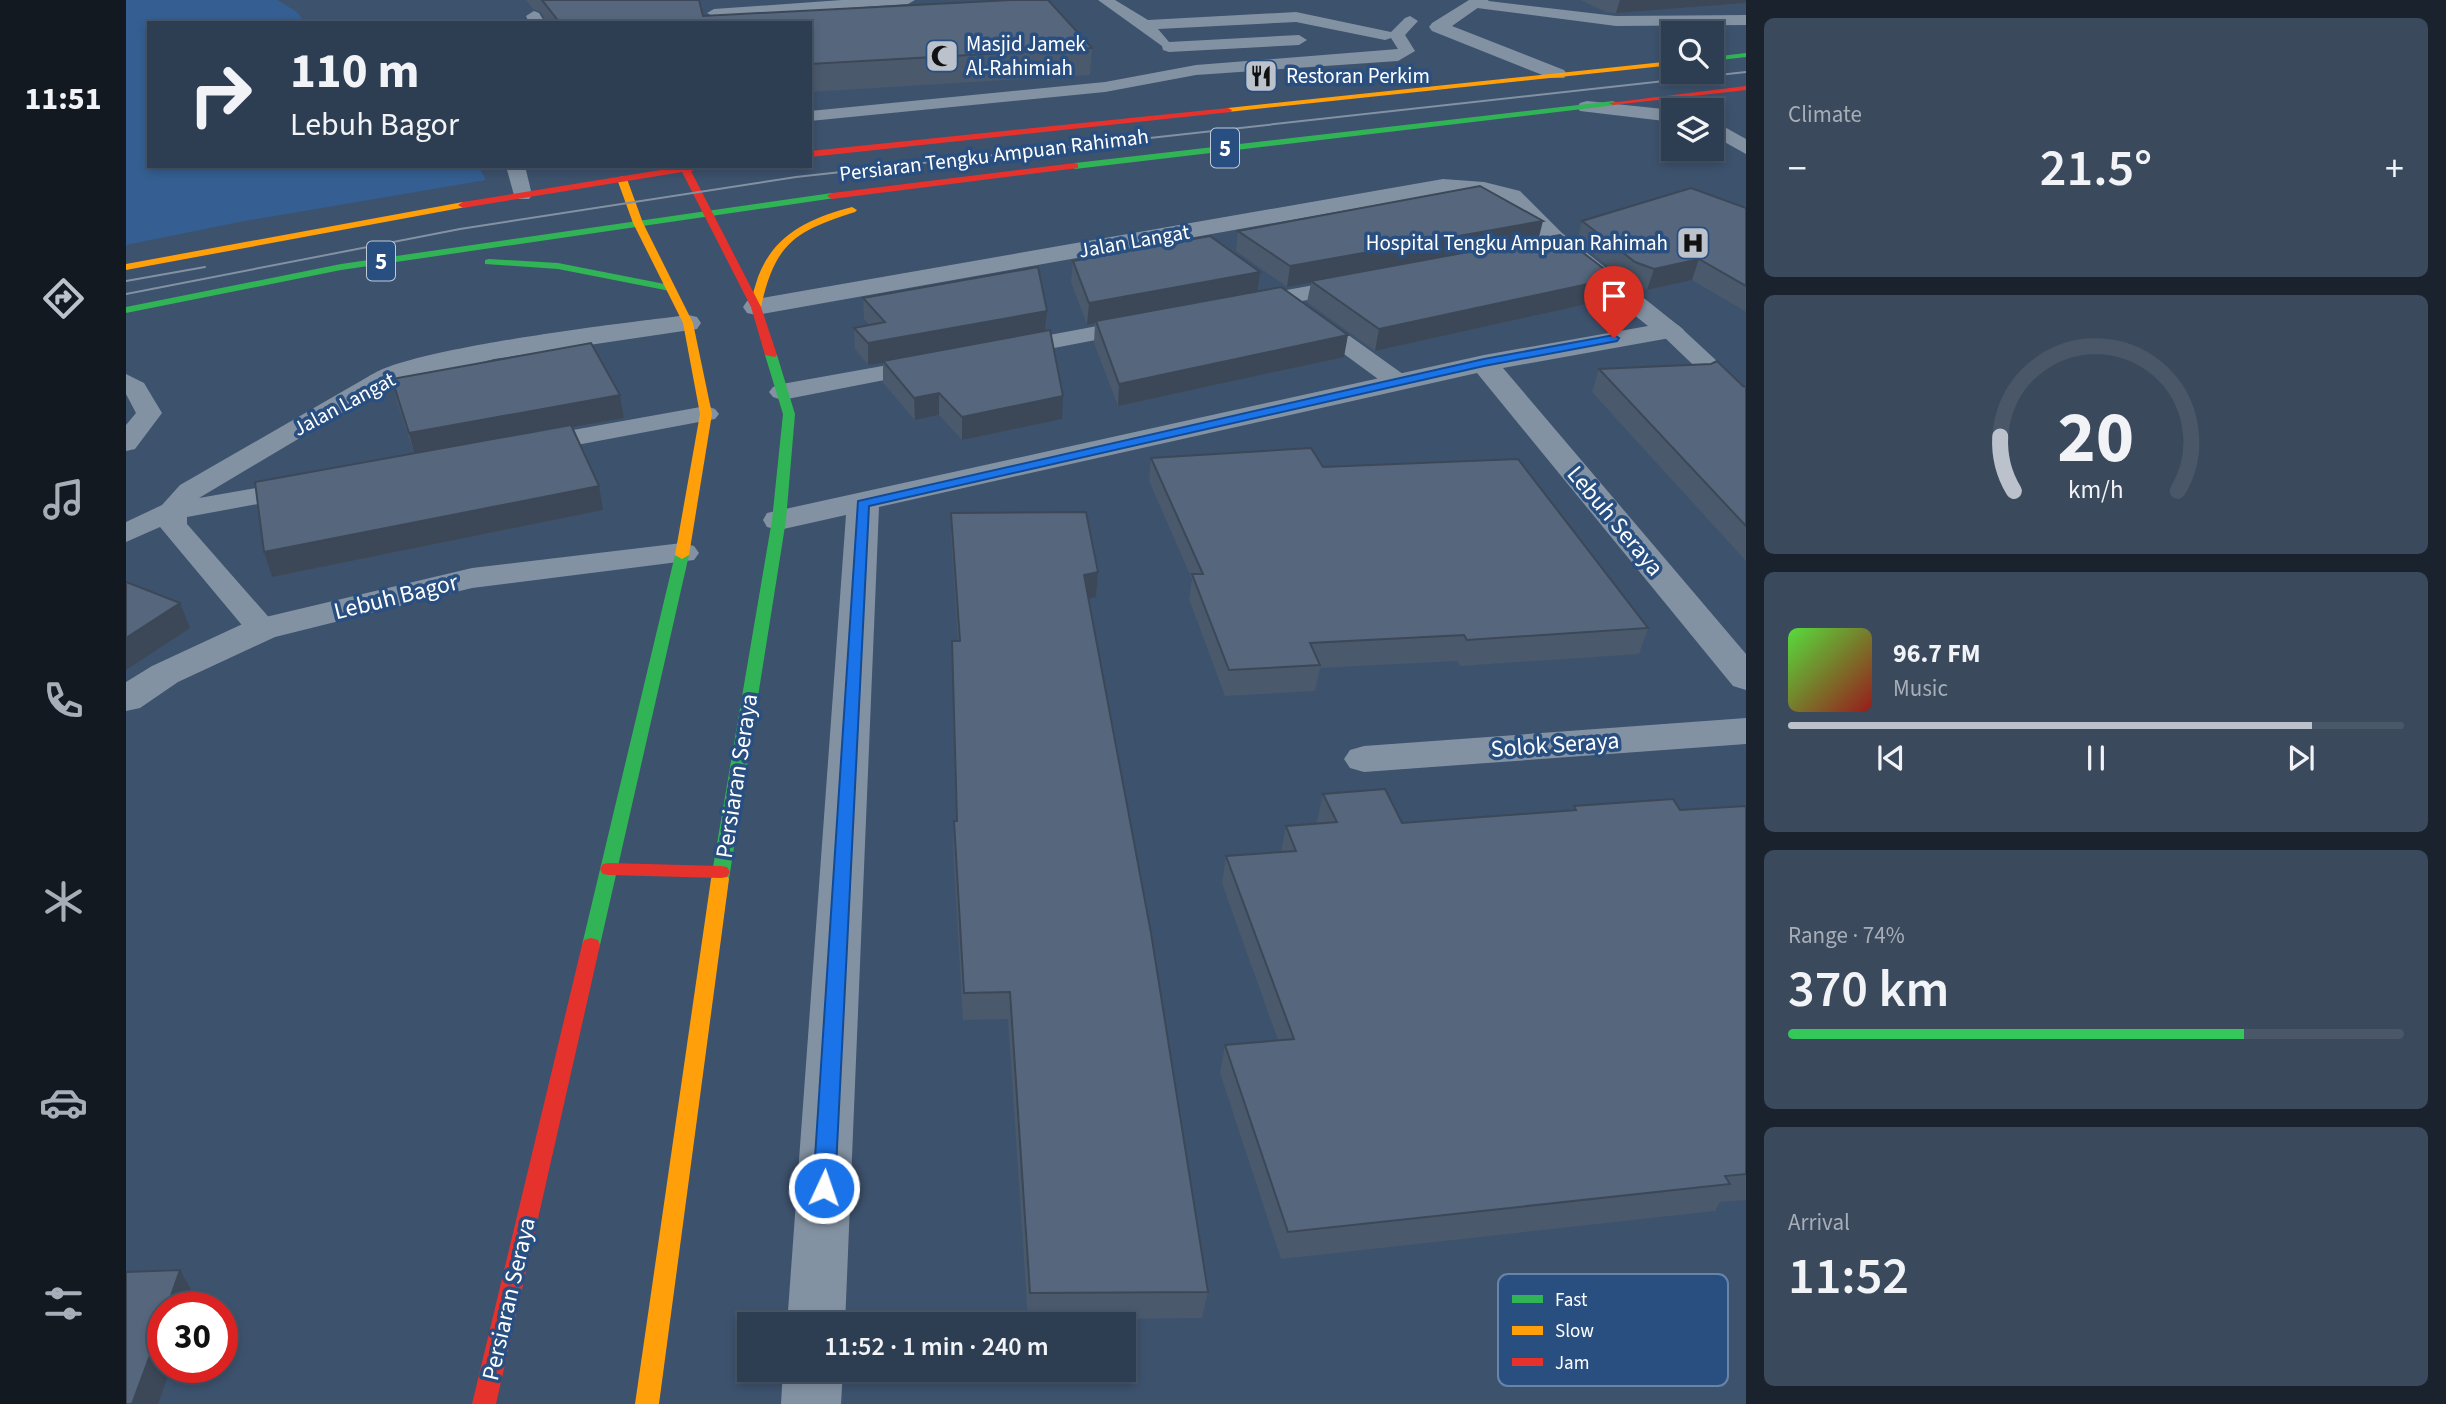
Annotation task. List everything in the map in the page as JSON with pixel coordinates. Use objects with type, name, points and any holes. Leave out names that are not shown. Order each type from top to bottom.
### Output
[{"type":"main road","points":[[1724,58],[1746,55]]},
{"type":"main road","name":"Persiaran Tengku Ampuan Rahimah","points":[[812,153],[1661,64]]},
{"type":"main road","name":"Persiaran Tengku Ampuan Rahimah","points":[[126,310],[341,267],[705,212],[968,178],[1746,88]]},
{"type":"main road","name":"5","points":[[126,267],[370,220],[692,168]]},
{"type":"main road","name":"Persiaran Seraya","points":[[647,1404],[721,872],[779,520],[789,414],[756,307],[685,169]]},
{"type":"main road","points":[[756,307],[759,276],[782,241],[804,225],[968,178]]},
{"type":"main road","name":"Persiaran Seraya","points":[[484,1404],[682,553],[706,414],[688,323],[638,223],[622,179]]},
{"type":"main road","points":[[341,267],[508,261],[583,270],[670,288]]},
{"type":"main road","points":[[609,869],[721,872]]},
{"type":"street","points":[[1438,27],[1479,2]]},
{"type":"street","points":[[1438,27],[1557,74]]},
{"type":"street","points":[[1587,107],[1661,115]]},
{"type":"street","points":[[1724,134],[1746,148]]},
{"type":"street","name":"Jalan Langat","points":[[756,307],[1443,186],[1484,189],[1512,196],[1562,245]]},
{"type":"street","points":[[1562,245],[1670,330]]},
{"type":"street","name":"Jalan Langat","points":[[380,380],[431,363],[534,343],[688,323]]},
{"type":"street","points":[[779,520],[863,504],[1484,363],[1670,330]]},
{"type":"street","name":"Lebuh Seraya","points":[[1484,363],[1746,678]]},
{"type":"street","points":[[817,1312],[863,504]]},
{"type":"street","name":"Lebuh Bagor","points":[[126,699],[165,674],[262,629],[472,578],[682,553]]},
{"type":"street","name":"Solok Seraya","points":[[1364,759],[1746,730]]},
{"type":"street","points":[[811,1404],[812,1382]]},
{"type":"lane","points":[[714,12],[908,0]]},
{"type":"lane","points":[[1105,0],[1145,25],[1196,70]]},
{"type":"lane","points":[[1300,2],[1328,7]]},
{"type":"lane","points":[[1479,2],[1542,7],[1616,21],[1742,19]]},
{"type":"lane","points":[[1695,6],[1742,19]]},
{"type":"lane","points":[[1145,25],[1296,17],[1397,28]]},
{"type":"lane","points":[[1169,47],[1438,27]]},
{"type":"lane","points":[[812,116],[1105,87],[1196,70],[1398,55],[1407,51],[1397,28]]},
{"type":"lane","points":[[515,168],[522,195]]},
{"type":"lane","points":[[1190,231],[1210,246]]},
{"type":"lane","points":[[1535,250],[1562,245]]},
{"type":"lane","points":[[1228,308],[1375,280]]},
{"type":"lane","points":[[1262,283],[1398,382]]},
{"type":"lane","points":[[985,354],[1160,321]]},
{"type":"lane","points":[[1670,330],[1746,401]]},
{"type":"lane","points":[[782,392],[944,362]]},
{"type":"lane","name":"Jalan Langat","points":[[172,511],[190,491],[380,380]]},
{"type":"lane","points":[[126,381],[135,388],[149,414],[126,443]]},
{"type":"lane","points":[[514,449],[706,414]]},
{"type":"lane","points":[[126,533],[172,511],[322,484]]},
{"type":"lane","points":[[172,511],[173,525],[262,629]]},
{"type":"shaded area","points":[[126,0],[277,0],[297,12],[304,21],[147,21],[147,168],[479,168],[486,180],[239,222],[126,245]]},
{"type":"building","points":[[542,0],[699,0],[703,16],[1048,0],[1092,48],[812,64],[812,21],[558,21]]},
{"type":"building","points":[[1480,186],[1543,221],[1290,266],[1238,231]]},
{"type":"building","points":[[1691,188],[1746,208],[1746,286],[1699,259],[1654,269],[1635,262],[1582,221]]},
{"type":"building","points":[[1560,235],[1616,278],[1379,329],[1311,281]]},
{"type":"building","points":[[1210,236],[1260,272],[1089,303],[1073,261]]},
{"type":"building","points":[[1038,267],[1047,311],[868,343],[854,328],[885,322],[863,298]]},
{"type":"building","points":[[1281,287],[1348,335],[1119,384],[1096,321]]},
{"type":"building","points":[[1050,330],[1063,396],[962,417],[939,393],[914,398],[883,361]]},
{"type":"building","points":[[591,343],[620,395],[409,433],[392,379]]},
{"type":"building","points":[[1717,361],[1746,387],[1746,526],[1599,369],[1711,364]]},
{"type":"building","points":[[571,425],[599,486],[264,552],[255,482]]},
{"type":"building","points":[[1311,448],[1323,467],[1518,459],[1648,628],[1467,640],[1464,635],[1310,643],[1320,665],[1229,670],[1192,574],[1203,574],[1151,458]]},
{"type":"building","points":[[1086,512],[1098,572],[1084,575],[1151,933],[1208,1292],[1030,1293],[1010,992],[964,993],[954,821],[957,821],[952,641],[960,641],[951,513]]},
{"type":"building","points":[[126,582],[180,603],[126,638]]},
{"type":"building","points":[[1385,789],[1402,823],[1576,810],[1574,806],[1673,799],[1680,810],[1746,806],[1746,1174],[1725,1176],[1730,1184],[1288,1232],[1225,1045],[1294,1039],[1226,856],[1296,851],[1286,826],[1337,822],[1323,794]]},
{"type":"building","points":[[180,1270],[172,1292],[147,1292],[147,1363],[132,1404],[126,1404],[126,1272]]},
{"type":"tram line","points":[[126,294],[460,229],[796,177],[1746,72]]},
{"type":"tram line","points":[[126,281],[205,267]]},
{"type":"traffic: fast","points":[[1724,58],[1746,55]]},
{"type":"traffic: fast","points":[[1075,166],[1613,103]]},
{"type":"traffic: fast","points":[[126,310],[341,267],[832,196]]},
{"type":"traffic: fast","points":[[489,262],[558,266],[670,288]]},
{"type":"traffic: fast","points":[[720,879],[779,520],[789,414],[771,355]]},
{"type":"traffic: fast","points":[[591,945],[682,555]]},
{"type":"traffic: slow","points":[[1228,110],[1661,64]]},
{"type":"traffic: slow","points":[[622,179],[638,223],[688,323],[706,414],[682,555]]},
{"type":"traffic: slow","points":[[126,267],[463,205]]},
{"type":"traffic: slow","points":[[756,307],[767,267],[786,241],[813,223],[852,210]]},
{"type":"traffic: slow","points":[[647,1404],[720,879]]},
{"type":"traffic: jam","points":[[1613,103],[1746,88]]},
{"type":"traffic: jam","points":[[812,154],[1228,110]]},
{"type":"traffic: jam","points":[[832,196],[1075,166]]},
{"type":"traffic: jam","points":[[463,205],[693,168]]},
{"type":"traffic: jam","points":[[685,169],[756,307],[771,355]]},
{"type":"traffic: jam","points":[[609,869],[721,872]]},
{"type":"traffic: jam","points":[[484,1404],[591,945]]},
{"type":"place","name":"Masjid Jamek Al-Rahimiah","points":[[942,56]]},
{"type":"place","name":"Restoran Perkim","points":[[1261,76]]},
{"type":"place","name":"Hospital Tengku Ampuan Rahimah","points":[[1693,243]]},
{"type":"route","points":[[824,1188],[863,504],[1484,363],[1614,338]]}]
